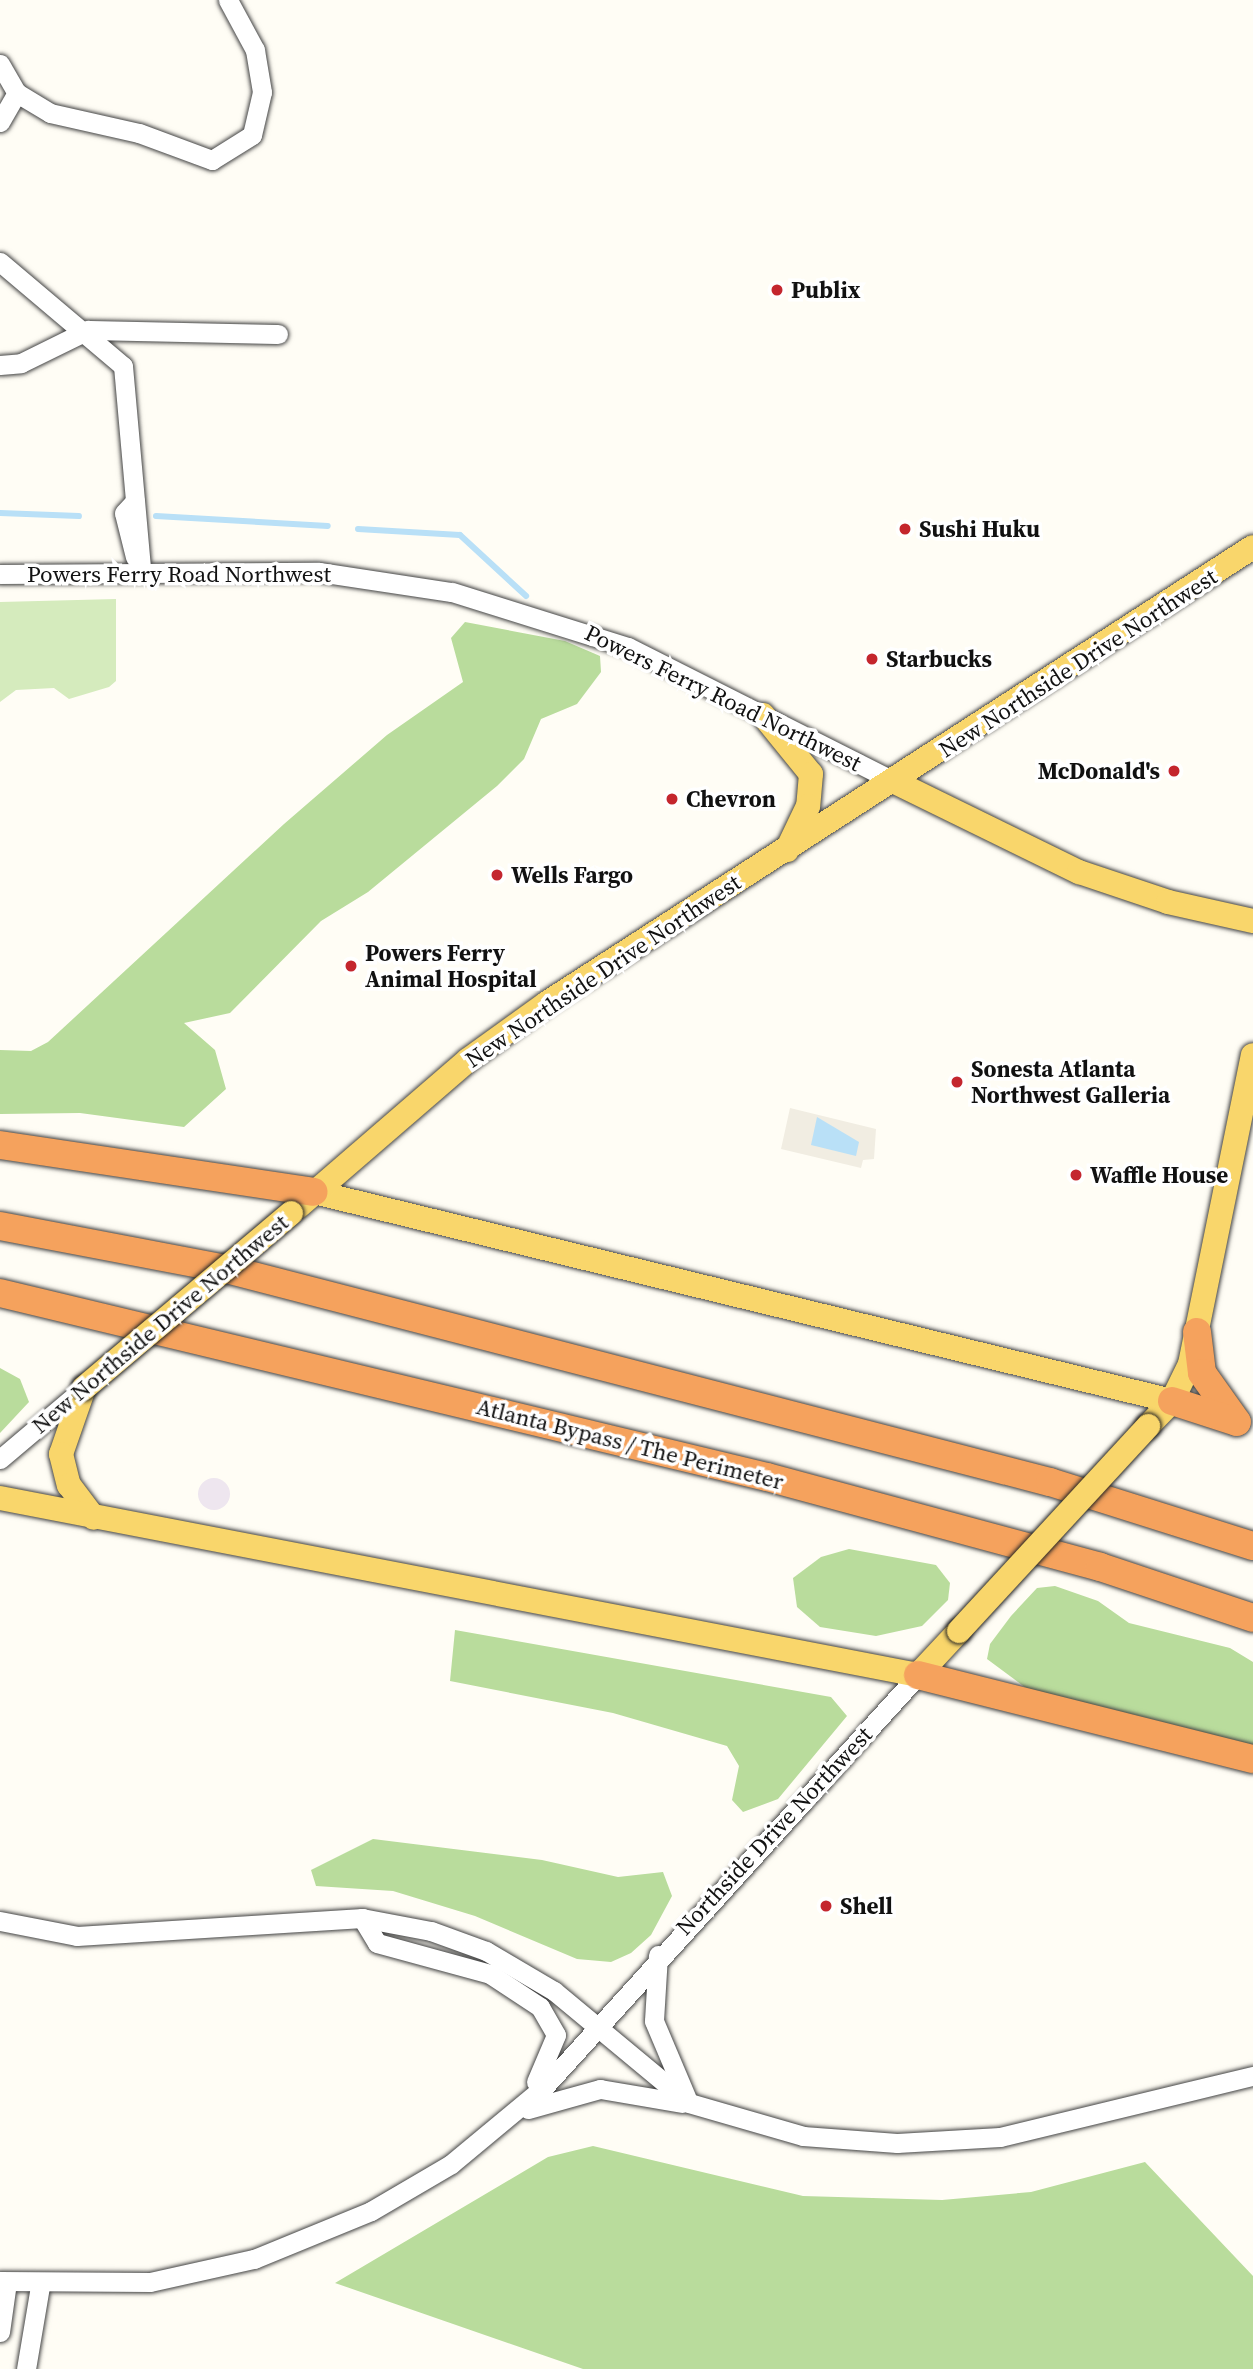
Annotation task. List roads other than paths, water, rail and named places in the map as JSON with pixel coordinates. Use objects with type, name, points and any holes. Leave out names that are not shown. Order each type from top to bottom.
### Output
[{"type":"highway","points":[[0,1145],[314,1192]]},
{"type":"highway","points":[[0,1226],[230,1270],[1075,1489],[1253,1546]]},
{"type":"highway","name":"Atlanta Bypass / The Perimeter","points":[[0,1293],[767,1477],[1100,1567],[1253,1618]]},
{"type":"highway","points":[[1197,1332],[1202,1373],[1245,1424]]},
{"type":"highway","points":[[1172,1401],[1245,1424]]},
{"type":"highway","points":[[918,1675],[1253,1759]]},
{"type":"main road","name":"New Northside Drive Northwest","points":[[84,1388],[489,1044],[1249,552]]},
{"type":"main road","points":[[763,715],[811,774],[808,806],[787,850]]},
{"type":"main road","name":"Powers Ferry Road Northwest","points":[[895,782],[1079,872],[1168,902],[1253,921]]},
{"type":"main road","name":"Northside Drive Northwest","points":[[918,1675],[1172,1401],[1197,1332],[1253,1055]]},
{"type":"main road","points":[[314,1192],[1172,1401]]},
{"type":"main road","points":[[84,1388],[61,1454],[69,1485],[94,1518]]},
{"type":"main road","points":[[8,1503],[918,1675]]},
{"type":"street","points":[[0,64],[17,93],[79,124],[139,133],[188,156],[212,160],[233,152],[252,135],[262,92],[255,50],[228,0]]},
{"type":"street","points":[[0,122],[17,93]]},
{"type":"street","points":[[0,262],[88,330],[123,366],[135,501],[124,513],[141,569]]},
{"type":"street","points":[[0,365],[21,363],[88,330],[278,334]]},
{"type":"street","name":"Powers Ferry Road Northwest","points":[[0,573],[141,569],[320,572],[452,592],[628,647],[895,782]]},
{"type":"street","name":"New Northside Drive Northwest","points":[[0,1460],[84,1388]]},
{"type":"street","name":"Northside Drive Northwest","points":[[4,2282],[40,2286],[150,2282],[278,2251],[382,2205],[451,2164],[517,2113],[918,1675]]},
{"type":"street","points":[[0,1921],[77,1936],[362,1918],[431,1931],[486,1951],[554,1991],[693,2105]]},
{"type":"street","points":[[362,1918],[377,1943],[489,1974],[540,2007],[556,2035],[548,2063],[517,2113]]},
{"type":"street","points":[[659,1955],[654,2021],[693,2105]]},
{"type":"street","points":[[517,2113],[600,2089],[693,2105],[803,2136],[967,2141],[1253,2076]]},
{"type":"street","points":[[0,2332],[4,2282]]},
{"type":"street","points":[[26,2369],[40,2286]]},
{"type":"water","points":[[817,1117],[859,1142],[856,1156],[811,1145]]},
{"type":"waterway","points":[[0,513],[79,516]]},
{"type":"waterway","points":[[156,516],[328,526]]},
{"type":"waterway","points":[[358,529],[460,535],[526,596]]},
{"type":"place","name":"Publix","points":[[777,290]]},
{"type":"place","name":"Sushi Huku","points":[[905,529]]},
{"type":"place","name":"Starbucks","points":[[872,659]]},
{"type":"place","name":"McDonald's","points":[[1174,771]]},
{"type":"place","name":"Chevron","points":[[672,799]]},
{"type":"place","name":"Wells Fargo","points":[[497,875]]},
{"type":"place","name":"Powers Ferry Animal Hospital","points":[[351,966]]},
{"type":"place","name":"Sonesta Atlanta Northwest Galleria","points":[[957,1082]]},
{"type":"place","name":"Waffle House","points":[[1076,1175]]},
{"type":"place","name":"Shell","points":[[826,1906]]}]
